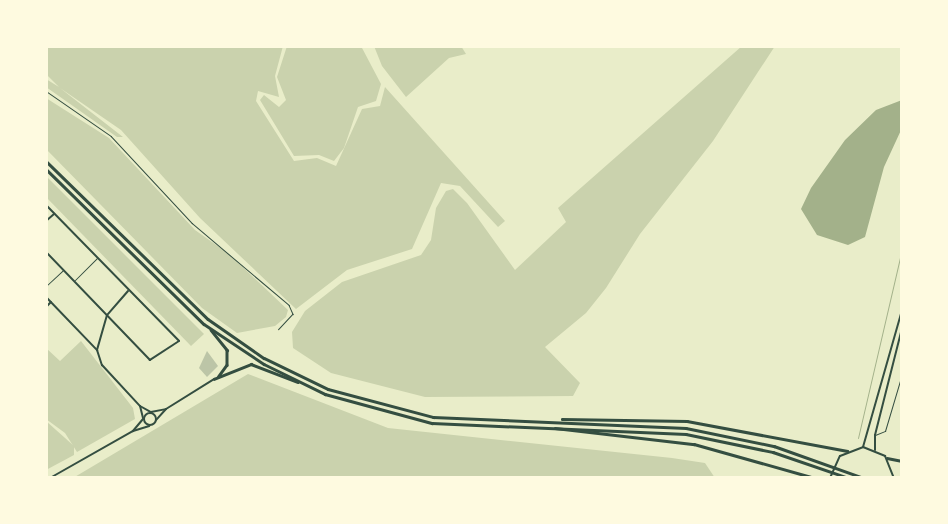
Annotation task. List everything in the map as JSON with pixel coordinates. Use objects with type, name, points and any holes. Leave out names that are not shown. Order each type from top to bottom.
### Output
[{"type":"highway","points":[[46,161],[178,294],[272,362],[328,389],[400,411],[528,421],[686,428],[824,462],[864,478]]},
{"type":"highway","points":[[46,169],[204,324],[227,350],[227,365],[214,379]]},
{"type":"highway","points":[[204,324],[302,383]]},
{"type":"highway","points":[[214,379],[251,364],[399,417],[480,426],[686,434],[822,467],[849,478]]},
{"type":"highway","points":[[528,421],[687,421],[847,450]]},
{"type":"highway","points":[[533,427],[694,444],[815,478]]},
{"type":"highway","points":[[887,458],[902,461]]},
{"type":"street","points":[[46,205],[179,342],[150,360],[46,252]]},
{"type":"street","points":[[46,221],[54,214]]},
{"type":"street","points":[[74,281],[97,258]]},
{"type":"street","points":[[46,286],[63,270]]},
{"type":"street","points":[[97,350],[107,315],[129,290]]},
{"type":"street","points":[[46,297],[97,350],[102,365],[140,406],[151,413],[156,420]]},
{"type":"street","points":[[46,307],[51,302]]},
{"type":"street","points":[[863,447],[902,310]]},
{"type":"street","points":[[875,450],[875,435],[902,328]]},
{"type":"street","points":[[875,435],[885,431],[902,374]]},
{"type":"street","points":[[50,478],[133,431],[150,426],[166,409],[214,379]]},
{"type":"street","points":[[140,406],[144,418],[150,426]]},
{"type":"street","points":[[133,431],[151,413],[166,409]]},
{"type":"street","points":[[830,478],[836,461],[847,450],[863,447],[875,450],[887,458],[894,478]]},
{"type":"lane","points":[[46,91],[111,136],[192,223],[289,305],[293,314],[279,329]]},
{"type":"shaded area","points":[[46,46],[283,46],[275,76],[279,97],[258,91],[256,101],[294,161],[317,158],[336,166],[362,109],[380,106],[385,87],[505,221],[498,227],[460,186],[441,183],[412,249],[347,270],[296,309],[200,218],[121,130],[60,88],[123,137],[117,137],[46,87],[46,79],[59,87],[46,74]]},
{"type":"shaded area","points":[[287,46],[361,46],[381,84],[376,101],[358,107],[344,148],[334,161],[319,155],[294,156],[260,100],[264,95],[279,107],[286,100],[277,77]]},
{"type":"shaded area","points":[[374,46],[461,46],[466,54],[449,58],[406,97],[382,66]]},
{"type":"shaded area","points":[[742,46],[775,46],[713,141],[640,234],[606,288],[586,313],[545,347],[580,383],[573,396],[425,397],[331,373],[293,348],[292,332],[305,311],[342,282],[421,255],[431,240],[436,208],[446,191],[453,189],[467,203],[515,270],[566,222],[558,208]]},
{"type":"shaded area","points":[[46,98],[109,138],[195,230],[229,254],[288,310],[286,317],[275,326],[237,333],[202,308],[46,149]]},
{"type":"shaded area","points":[[902,100],[902,128],[884,167],[865,237],[848,245],[817,235],[801,209],[811,188],[845,140],[876,110]]},
{"type":"shaded area","points":[[46,176],[204,334],[191,346],[46,197]]},
{"type":"shaded area","points":[[81,341],[133,408],[135,419],[77,452],[65,433],[46,419],[46,348],[60,361]]},
{"type":"shaded area","points":[[248,374],[388,428],[705,463],[715,478],[73,478]]},
{"type":"shaded area","points":[[46,421],[74,446],[74,455],[46,470]]},
{"type":"building","points":[[207,351],[218,366],[207,377],[199,368]]},
{"type":"waterway","points":[[858,438],[902,249]]}]
